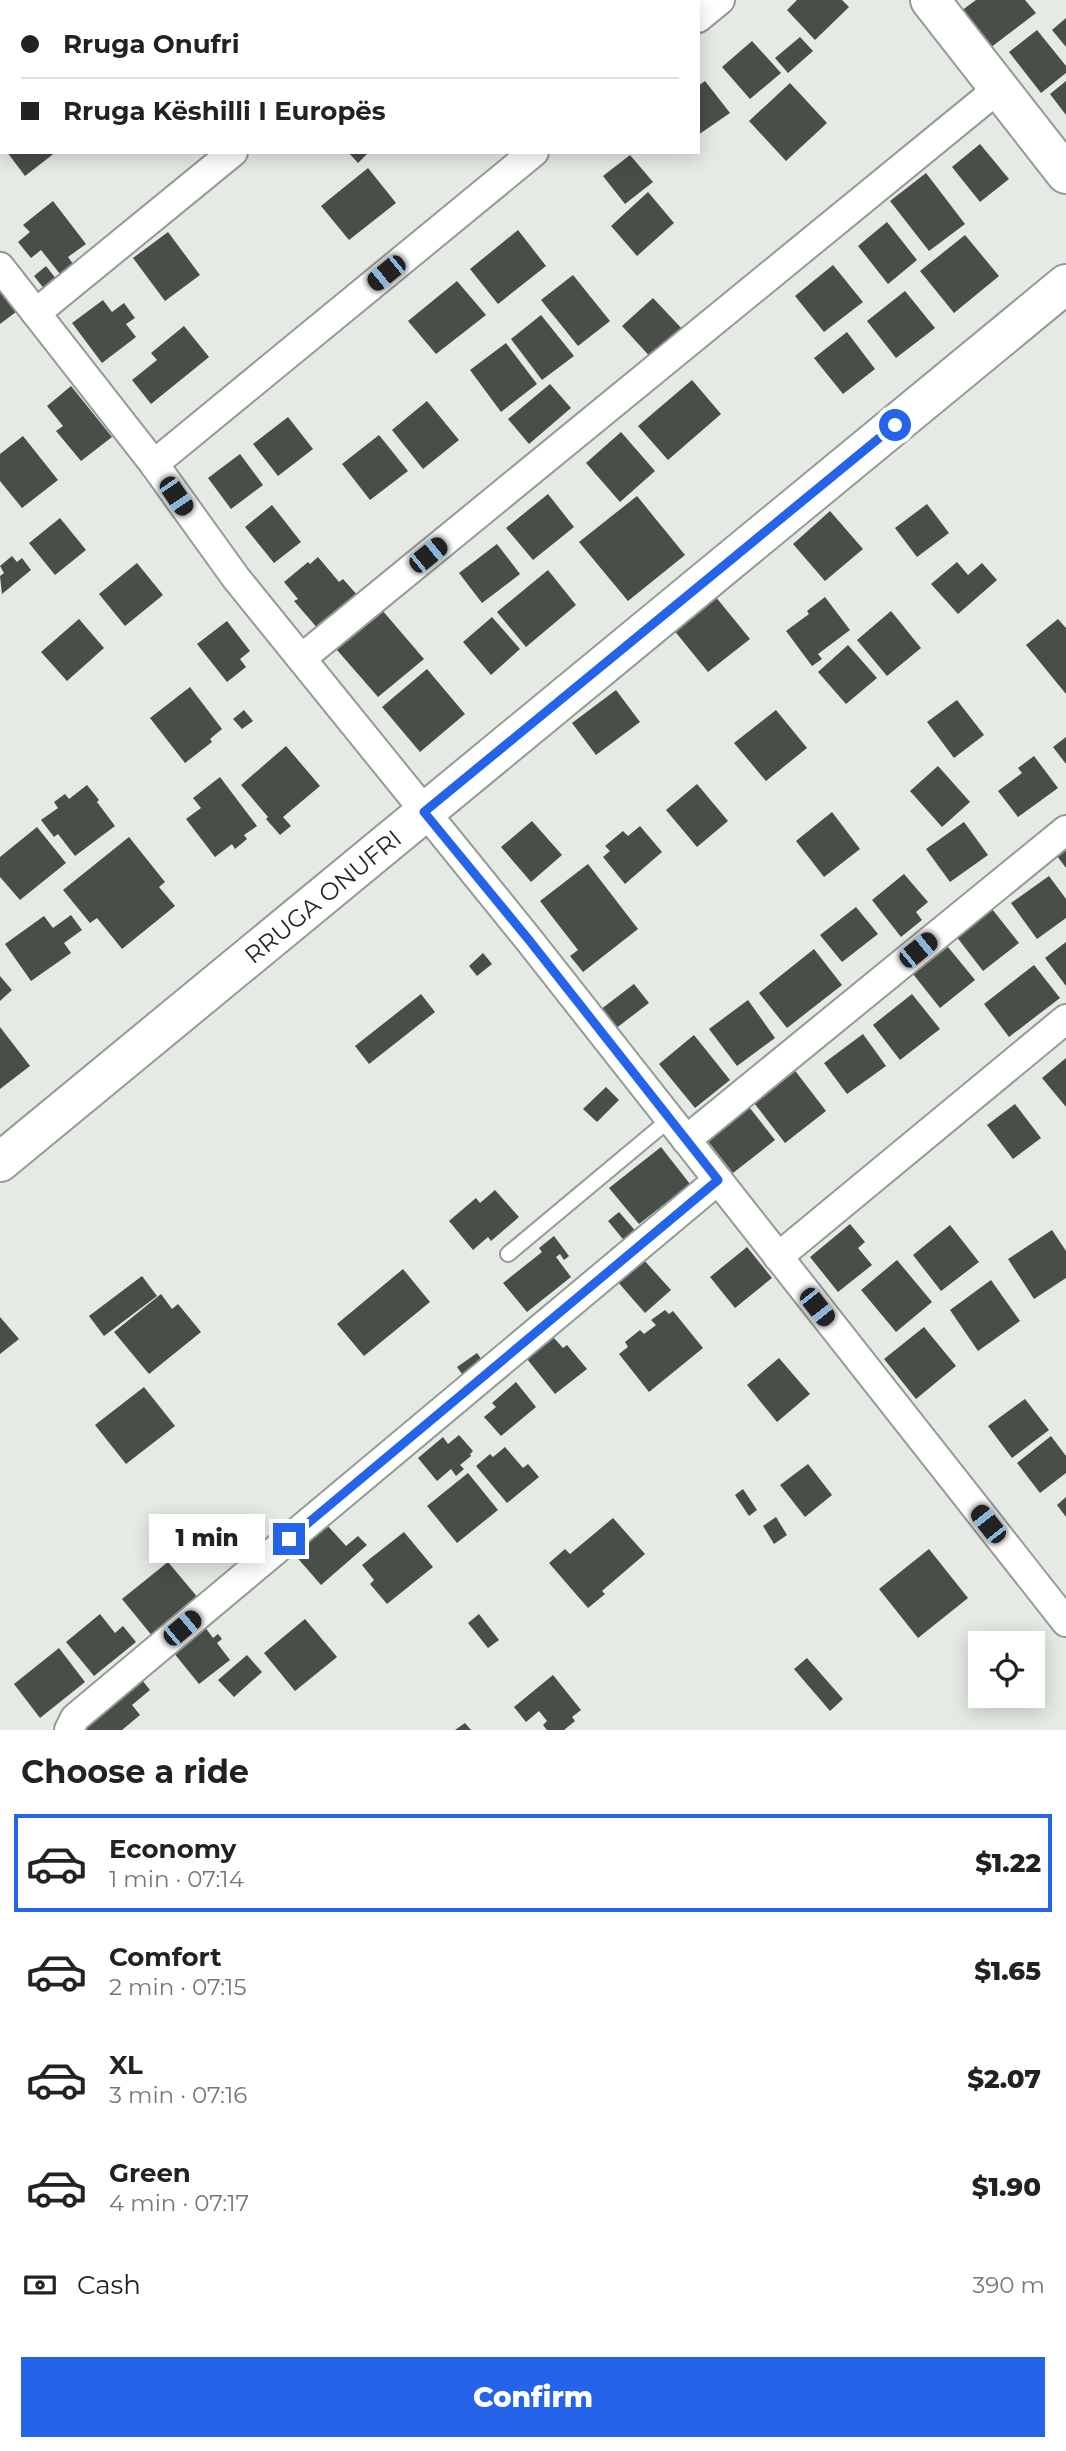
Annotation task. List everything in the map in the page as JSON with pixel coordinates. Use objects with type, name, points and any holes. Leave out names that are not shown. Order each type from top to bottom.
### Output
[{"type":"street","points":[[700,16],[720,0]]},
{"type":"street","points":[[930,0],[1066,174]]},
{"type":"street","points":[[302,658],[999,88]]},
{"type":"street","points":[[36,313],[231,154]]},
{"type":"street","points":[[154,464],[532,154]]},
{"type":"street","points":[[0,267],[154,464],[236,578],[529,940],[778,1257],[1062,1608]]},
{"type":"street","name":"RRUGA ONUFRI","points":[[0,1162],[1066,284]]},
{"type":"street","points":[[678,1130],[1066,830]]},
{"type":"street","points":[[778,1257],[1066,1019]]},
{"type":"street","points":[[69,1730],[75,1718],[718,1180]]},
{"type":"lane","points":[[508,1254],[678,1130]]},
{"type":"building","points":[[797,0],[842,0],[849,7],[815,40],[787,10]]},
{"type":"building","points":[[976,0],[1025,0],[1036,13],[990,48],[961,11]]},
{"type":"building","points":[[1066,18],[1066,47],[1052,30]]},
{"type":"building","points":[[1037,30],[1066,66],[1066,73],[1041,93],[1009,52]]},
{"type":"building","points":[[800,37],[813,51],[788,73],[775,58]]},
{"type":"building","points":[[752,41],[781,73],[750,99],[722,67]]},
{"type":"building","points":[[705,81],[730,113],[700,134],[700,85]]},
{"type":"building","points":[[1066,81],[1066,115],[1050,94]]},
{"type":"building","points":[[790,83],[827,123],[786,161],[749,121]]},
{"type":"building","points":[[980,144],[1009,179],[980,202],[952,167]]},
{"type":"building","points":[[8,154],[53,154],[25,176]]},
{"type":"building","points":[[350,154],[367,154],[358,163]]},
{"type":"building","points":[[630,155],[653,182],[625,204],[603,176]]},
{"type":"building","points":[[368,168],[396,203],[349,240],[321,206]]},
{"type":"building","points":[[926,173],[965,224],[929,251],[890,201]]},
{"type":"building","points":[[648,192],[674,223],[637,256],[611,226]]},
{"type":"building","points":[[53,201],[86,244],[68,257],[77,269],[64,279],[41,250],[31,258],[18,242],[30,232],[23,225]]},
{"type":"building","points":[[887,222],[917,260],[888,284],[858,246]]},
{"type":"building","points":[[518,230],[546,266],[498,304],[470,269]]},
{"type":"building","points":[[168,232],[200,275],[165,301],[133,258]]},
{"type":"building","points":[[965,235],[999,276],[954,313],[920,271]]},
{"type":"building","points":[[833,265],[863,302],[824,332],[795,296]]},
{"type":"building","points":[[46,266],[61,285],[49,295],[34,276]]},
{"type":"building","points":[[573,275],[610,321],[578,346],[541,300]]},
{"type":"building","points":[[457,281],[486,315],[436,354],[408,321]]},
{"type":"building","points":[[905,291],[935,328],[896,358],[867,321]]},
{"type":"building","points":[[0,292],[16,312],[0,324]]},
{"type":"building","points":[[653,298],[685,332],[654,361],[622,326]]},
{"type":"building","points":[[103,300],[112,312],[124,303],[135,318],[126,324],[136,337],[102,363],[72,323]]},
{"type":"building","points":[[541,315],[574,356],[542,380],[511,339]]},
{"type":"building","points":[[184,326],[209,357],[151,404],[132,380],[157,360],[151,353]]},
{"type":"building","points":[[847,332],[875,369],[843,394],[814,358]]},
{"type":"building","points":[[506,343],[537,384],[501,412],[470,370]]},
{"type":"building","points":[[692,380],[721,414],[668,460],[638,426]]},
{"type":"building","points":[[550,384],[571,408],[529,444],[508,419]]},
{"type":"building","points":[[71,386],[112,437],[81,461],[56,431],[63,426],[47,406]]},
{"type":"building","points":[[427,401],[459,440],[423,469],[392,430]]},
{"type":"building","points":[[288,417],[313,449],[278,476],[253,444]]},
{"type":"building","points":[[621,432],[655,471],[620,502],[586,463]]},
{"type":"building","points":[[379,435],[408,471],[370,500],[342,464]]},
{"type":"building","points":[[23,436],[58,480],[22,508],[0,481],[0,454]]},
{"type":"building","points":[[240,454],[263,485],[231,509],[208,478]]},
{"type":"building","points":[[548,494],[574,527],[533,560],[506,528]]},
{"type":"building","points":[[637,496],[685,555],[628,601],[579,542]]},
{"type":"building","points":[[927,504],[949,533],[917,557],[895,528]]},
{"type":"building","points":[[272,505],[301,542],[274,563],[245,527]]},
{"type":"building","points":[[830,511],[863,549],[825,581],[793,544]]},
{"type":"building","points":[[60,518],[86,550],[55,575],[29,543]]},
{"type":"building","points":[[497,544],[520,574],[482,603],[459,573]]},
{"type":"building","points":[[12,556],[17,562],[22,558],[31,570],[2,594],[0,576],[4,573],[0,566]]},
{"type":"building","points":[[318,557],[339,582],[343,579],[359,597],[319,630],[294,601],[298,599],[284,582]]},
{"type":"building","points":[[957,562],[968,575],[982,563],[997,580],[958,614],[931,584]]},
{"type":"building","points":[[137,563],[163,595],[125,626],[99,594]]},
{"type":"building","points":[[548,570],[576,605],[526,647],[497,612]]},
{"type":"building","points":[[715,596],[750,639],[708,672],[673,629]]},
{"type":"building","points":[[825,597],[850,630],[818,654],[822,659],[812,666],[786,631],[809,614],[807,611]]},
{"type":"building","points":[[376,603],[424,659],[378,697],[330,642]]},
{"type":"building","points":[[891,611],[921,648],[887,676],[857,640]]},
{"type":"building","points":[[492,617],[520,649],[491,675],[463,642]]},
{"type":"building","points":[[79,619],[104,648],[67,681],[41,652]]},
{"type":"building","points":[[1058,619],[1066,628],[1066,694],[1026,645]]},
{"type":"building","points":[[227,621],[250,651],[240,659],[246,667],[227,682],[197,644]]},
{"type":"building","points":[[848,645],[877,678],[846,704],[818,672]]},
{"type":"building","points":[[427,669],[465,714],[420,752],[382,707]]},
{"type":"building","points":[[190,687],[222,729],[210,739],[212,742],[185,763],[150,718]]},
{"type":"building","points":[[616,690],[640,722],[596,755],[572,723]]},
{"type":"building","points":[[957,700],[984,735],[954,758],[927,722]]},
{"type":"building","points":[[244,710],[253,721],[242,729],[233,719]]},
{"type":"building","points":[[776,710],[807,748],[766,781],[734,743]]},
{"type":"building","points":[[1066,737],[1066,764],[1053,747]]},
{"type":"building","points":[[286,746],[320,786],[283,817],[291,826],[280,835],[241,785]]},
{"type":"building","points":[[1034,756],[1058,788],[1018,817],[998,791],[1022,773],[1018,768]]},
{"type":"building","points":[[938,766],[970,802],[942,827],[910,791]]},
{"type":"building","points":[[220,777],[257,826],[244,835],[247,839],[235,849],[232,844],[215,857],[186,819],[201,808],[193,798]]},
{"type":"building","points":[[697,784],[728,821],[697,847],[666,810]]},
{"type":"building","points":[[87,785],[115,826],[75,856],[58,834],[54,837],[41,820],[58,808],[54,802],[65,794],[69,799]]},
{"type":"building","points":[[832,812],[860,849],[824,877],[796,841]]},
{"type":"building","points":[[532,821],[562,855],[531,882],[501,847]]},
{"type":"building","points":[[964,822],[988,855],[950,882],[926,849]]},
{"type":"building","points":[[640,826],[662,852],[625,884],[603,857],[610,851],[605,846],[623,831],[628,836]]},
{"type":"building","points":[[37,827],[66,863],[20,900],[0,877],[0,857]]},
{"type":"building","points":[[129,837],[165,882],[159,887],[175,906],[122,949],[97,918],[90,923],[63,890]]},
{"type":"building","points":[[1066,849],[1066,868],[1057,856]]},
{"type":"building","points":[[588,864],[638,929],[583,972],[570,956],[578,950],[540,901]]},
{"type":"building","points":[[904,874],[928,902],[916,912],[922,920],[901,937],[872,900]]},
{"type":"building","points":[[1049,876],[1066,899],[1066,918],[1037,939],[1011,903]]},
{"type":"building","points":[[856,907],[878,934],[842,962],[820,935]]},
{"type":"building","points":[[992,909],[1019,943],[983,971],[956,936]]},
{"type":"building","points":[[71,915],[82,930],[64,943],[71,953],[31,981],[5,944],[44,916],[53,928]]},
{"type":"building","points":[[1066,942],[1066,986],[1045,958]]},
{"type":"building","points":[[948,947],[975,980],[940,1008],[913,974]]},
{"type":"building","points":[[814,949],[842,985],[787,1028],[759,993]]},
{"type":"building","points":[[483,953],[492,964],[477,976],[469,966]]},
{"type":"building","points":[[1034,965],[1060,998],[1009,1037],[984,1004]]},
{"type":"building","points":[[0,976],[12,990],[0,1001]]},
{"type":"building","points":[[634,984],[649,1003],[615,1029],[600,1010]]},
{"type":"building","points":[[421,994],[435,1012],[369,1064],[355,1046]]},
{"type":"building","points":[[912,994],[940,1029],[900,1060],[873,1025]]},
{"type":"building","points":[[748,1000],[775,1038],[737,1066],[709,1029]]},
{"type":"building","points":[[0,1027],[30,1066],[0,1089]]},
{"type":"building","points":[[863,1034],[886,1066],[847,1094],[824,1063]]},
{"type":"building","points":[[694,1035],[730,1080],[695,1108],[659,1064]]},
{"type":"building","points":[[1066,1058],[1066,1107],[1042,1078]]},
{"type":"building","points":[[793,1068],[826,1111],[785,1143],[751,1099]]},
{"type":"building","points":[[606,1087],[619,1100],[597,1122],[583,1109]]},
{"type":"building","points":[[746,1103],[775,1140],[733,1173],[704,1136]]},
{"type":"building","points":[[1015,1104],[1041,1138],[1013,1159],[987,1125]]},
{"type":"building","points":[[661,1147],[690,1184],[639,1224],[609,1188]]},
{"type":"building","points":[[495,1190],[519,1217],[491,1241],[488,1237],[473,1250],[449,1221],[476,1198],[480,1203]]},
{"type":"building","points":[[619,1212],[639,1235],[627,1244],[608,1221]]},
{"type":"building","points":[[850,1224],[865,1242],[858,1248],[872,1265],[838,1292],[810,1257]]},
{"type":"building","points":[[950,1225],[979,1262],[941,1291],[913,1255]]},
{"type":"building","points":[[1052,1230],[1066,1251],[1066,1278],[1034,1299],[1008,1259]]},
{"type":"building","points":[[554,1236],[569,1256],[564,1260],[560,1254],[556,1257],[571,1277],[527,1312],[503,1283],[542,1252],[539,1248]]},
{"type":"building","points":[[747,1247],[772,1278],[735,1308],[710,1277]]},
{"type":"building","points":[[643,1259],[671,1290],[645,1313],[617,1281]]},
{"type":"building","points":[[897,1260],[932,1302],[896,1332],[861,1290]]},
{"type":"building","points":[[403,1269],[430,1302],[364,1356],[337,1324]]},
{"type":"building","points":[[142,1276],[157,1296],[104,1336],[89,1316]]},
{"type":"building","points":[[991,1280],[1020,1321],[978,1351],[950,1310]]},
{"type":"building","points":[[161,1294],[172,1309],[178,1304],[201,1332],[149,1374],[114,1332]]},
{"type":"building","points":[[665,1310],[669,1314],[673,1311],[703,1348],[649,1392],[619,1354],[628,1347],[625,1342],[640,1330],[644,1334],[656,1325],[651,1320]]},
{"type":"building","points":[[0,1317],[19,1339],[0,1354]]},
{"type":"building","points":[[924,1327],[956,1366],[916,1399],[884,1359]]},
{"type":"building","points":[[554,1338],[563,1348],[567,1345],[587,1369],[555,1394],[527,1359]]},
{"type":"building","points":[[477,1353],[485,1364],[465,1378],[457,1367]]},
{"type":"building","points":[[779,1358],[810,1394],[777,1422],[747,1385]]},
{"type":"building","points":[[516,1382],[536,1407],[501,1436],[484,1417],[496,1407],[492,1403]]},
{"type":"building","points":[[144,1387],[175,1426],[126,1464],[95,1425]]},
{"type":"building","points":[[1025,1399],[1049,1430],[1012,1458],[988,1426]]},
{"type":"building","points":[[459,1435],[473,1451],[471,1456],[460,1465],[464,1469],[456,1476],[451,1469],[437,1481],[418,1458],[443,1437],[448,1444]]},
{"type":"building","points":[[1051,1436],[1066,1456],[1066,1473],[1040,1493],[1017,1463]]},
{"type":"building","points":[[505,1447],[523,1468],[528,1464],[539,1477],[507,1503],[476,1466],[490,1454],[493,1457]]},
{"type":"building","points":[[808,1464],[832,1495],[805,1517],[780,1485]]},
{"type":"building","points":[[468,1473],[498,1510],[457,1543],[427,1506]]},
{"type":"building","points":[[743,1489],[757,1510],[749,1516],[735,1495]]},
{"type":"building","points":[[1066,1497],[1066,1517],[1057,1505]]},
{"type":"building","points":[[776,1517],[787,1535],[774,1544],[763,1526]]},
{"type":"building","points":[[613,1518],[645,1554],[602,1591],[605,1594],[588,1608],[549,1563],[565,1549],[570,1554]]},
{"type":"building","points":[[327,1525],[346,1546],[358,1536],[367,1545],[321,1585],[294,1554]]},
{"type":"building","points":[[404,1532],[433,1567],[387,1604],[370,1584],[374,1580],[362,1565]]},
{"type":"building","points":[[929,1549],[968,1598],[918,1638],[879,1589]]},
{"type":"building","points":[[168,1562],[199,1599],[153,1637],[122,1599]]},
{"type":"building","points":[[100,1614],[115,1633],[123,1626],[136,1642],[94,1676],[66,1642]]},
{"type":"building","points":[[479,1614],[499,1640],[488,1648],[468,1623]]},
{"type":"building","points":[[305,1619],[337,1657],[295,1691],[264,1653]]},
{"type":"building","points":[[205,1627],[213,1638],[218,1634],[222,1639],[217,1643],[230,1660],[199,1684],[173,1652]]},
{"type":"building","points":[[59,1648],[85,1682],[40,1718],[14,1684]]},
{"type":"building","points":[[247,1655],[262,1672],[234,1697],[218,1680]]},
{"type":"building","points":[[807,1658],[843,1699],[830,1711],[794,1669]]},
{"type":"building","points":[[138,1675],[150,1690],[132,1705],[140,1715],[122,1730],[87,1730],[81,1722]]},
{"type":"building","points":[[553,1675],[581,1710],[572,1717],[575,1721],[564,1730],[547,1730],[543,1725],[547,1721],[539,1711],[526,1722],[514,1707]]},
{"type":"building","points":[[465,1723],[471,1730],[455,1730]]},
{"type":"route","points":[[289,1539],[718,1180],[529,940],[424,812],[895,425]]}]
